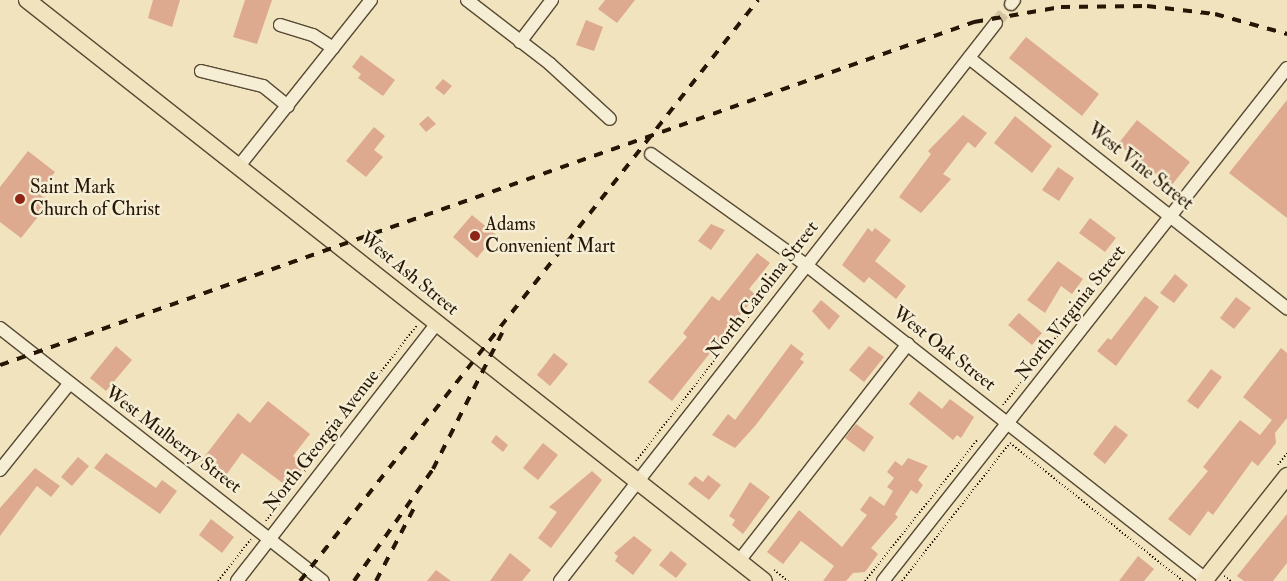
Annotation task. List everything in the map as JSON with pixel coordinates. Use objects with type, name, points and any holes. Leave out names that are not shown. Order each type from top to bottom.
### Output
[{"type":"main road","name":"West Ash Street","points":[[27,0],[437,323],[635,473],[764,581]]},
{"type":"main road","points":[[1206,580],[1287,476]]},
{"type":"street","points":[[239,166],[372,0]]},
{"type":"street","points":[[467,0],[520,42],[610,119]]},
{"type":"street","points":[[520,42],[552,0]]},
{"type":"street","name":"North Carolina Street","points":[[560,581],[635,473],[806,265],[996,23]]},
{"type":"street","points":[[280,25],[313,35],[333,48]]},
{"type":"street","name":"West Vine Street","points":[[969,58],[1287,308]]},
{"type":"street","name":"North Virginia Street","points":[[883,581],[1287,68]]},
{"type":"street","points":[[200,71],[263,86],[288,106]]},
{"type":"street","name":"West Oak Street","points":[[651,154],[806,265],[1206,580]]},
{"type":"street","name":"North Georgia Avenue","points":[[236,581],[437,323]]},
{"type":"street","name":"West Mulberry Street","points":[[0,328],[68,384],[271,538],[323,581]]},
{"type":"street","points":[[739,561],[908,344]]},
{"type":"street","points":[[0,470],[68,384]]},
{"type":"path","points":[[635,473],[788,266]]},
{"type":"path","points":[[1002,406],[1071,318]]},
{"type":"path","points":[[264,523],[420,321]]},
{"type":"path","points":[[865,581],[980,436]]},
{"type":"path","points":[[902,581],[1010,443],[1183,581]]},
{"type":"path","points":[[218,581],[254,535]]},
{"type":"path","points":[[1222,574],[1231,581]]},
{"type":"building","points":[[153,0],[180,0],[172,27],[148,18]]},
{"type":"building","points":[[245,0],[272,0],[257,44],[233,37]]},
{"type":"building","points":[[605,0],[635,0],[617,23],[598,9]]},
{"type":"building","points":[[586,20],[603,27],[594,51],[576,45]]},
{"type":"building","points":[[1026,37],[1099,94],[1082,116],[1009,58]]},
{"type":"building","points":[[361,55],[395,80],[383,96],[358,78],[361,74],[352,67]]},
{"type":"building","points":[[443,79],[452,86],[444,95],[435,88]]},
{"type":"building","points":[[1287,100],[1287,218],[1229,173]]},
{"type":"building","points":[[963,115],[987,133],[975,148],[968,142],[943,174],[951,179],[921,213],[899,197],[931,154],[928,151]]},
{"type":"building","points":[[428,116],[436,124],[426,132],[419,124]]},
{"type":"building","points":[[1015,116],[1052,146],[1032,173],[994,143]]},
{"type":"building","points":[[1137,120],[1190,162],[1171,186],[1118,144]]},
{"type":"building","points":[[374,127],[385,136],[374,150],[383,157],[366,177],[346,161]]},
{"type":"building","points":[[28,151],[55,172],[38,193],[50,202],[21,238],[0,222],[0,187]]},
{"type":"building","points":[[1058,167],[1074,178],[1059,201],[1042,190]]},
{"type":"building","name":"Adams Convenient Mart","points":[[472,215],[496,235],[477,258],[453,237]]},
{"type":"building","points":[[1090,218],[1116,238],[1105,252],[1079,233]]},
{"type":"building","points":[[711,224],[725,230],[711,250],[698,241]]},
{"type":"building","points":[[868,228],[872,232],[875,228],[891,240],[875,261],[906,286],[896,299],[869,277],[864,283],[842,265]]},
{"type":"building","points":[[757,253],[770,263],[749,289],[756,295],[672,401],[648,382],[687,337],[683,333],[712,296],[719,301]]},
{"type":"building","points":[[1058,261],[1083,279],[1072,294],[1061,286],[1045,313],[1027,300]]},
{"type":"building","points":[[1175,274],[1188,285],[1174,303],[1160,293]]},
{"type":"building","points":[[1145,296],[1159,307],[1116,366],[1097,351],[1108,338],[1111,340]]},
{"type":"building","points":[[1236,297],[1251,308],[1234,329],[1220,318]]},
{"type":"building","points":[[821,300],[840,316],[829,330],[812,311]]},
{"type":"building","points":[[1019,313],[1042,333],[1032,345],[1008,325]]},
{"type":"building","points":[[791,344],[804,354],[800,359],[804,362],[755,426],[735,448],[712,435],[728,414],[735,420]]},
{"type":"building","points":[[116,346],[132,360],[106,391],[90,378]]},
{"type":"building","points":[[869,346],[884,357],[864,382],[849,370]]},
{"type":"building","points":[[1281,348],[1287,353],[1287,418],[1275,433],[1276,443],[1258,466],[1252,461],[1213,515],[1208,511],[1190,536],[1168,519],[1208,471],[1203,467],[1240,420],[1260,435],[1272,420],[1243,397]]},
{"type":"building","points":[[554,353],[568,364],[550,386],[537,375]]},
{"type":"building","points":[[1211,369],[1222,377],[1198,409],[1187,401]]},
{"type":"building","points":[[919,391],[942,409],[950,399],[974,417],[961,438],[957,435],[953,440],[909,404]]},
{"type":"building","points":[[268,401],[310,434],[293,456],[305,465],[288,487],[242,453],[221,482],[198,465],[238,413],[250,423]]},
{"type":"building","points":[[856,424],[874,437],[864,452],[845,438]]},
{"type":"building","points":[[1115,425],[1128,435],[1105,464],[1093,454]]},
{"type":"building","points":[[496,435],[508,445],[503,452],[491,442]]},
{"type":"building","points":[[543,443],[558,455],[538,480],[523,468]]},
{"type":"building","points":[[106,453],[156,488],[162,480],[177,491],[160,514],[94,468]]},
{"type":"building","points":[[78,457],[89,466],[72,486],[61,477]]},
{"type":"building","points":[[908,458],[928,466],[918,480],[923,485],[917,494],[911,490],[895,514],[898,517],[871,548],[878,554],[865,572],[853,573],[846,581],[823,581],[834,566],[801,541],[783,564],[767,552],[799,510],[842,547],[867,515],[860,510],[870,496],[884,506],[893,491],[887,487],[894,478],[887,472],[895,461],[902,466]]},
{"type":"building","points":[[35,468],[60,486],[51,497],[37,486],[0,536],[0,508]]},
{"type":"building","points":[[592,471],[602,480],[551,548],[538,538],[557,512],[549,507]]},
{"type":"building","points":[[708,475],[721,485],[709,500],[688,484],[695,476],[703,482]]},
{"type":"building","points":[[750,482],[770,497],[743,534],[732,525],[735,520],[729,516]]},
{"type":"building","points":[[1287,514],[1287,563],[1273,581],[1244,581],[1237,576]]},
{"type":"building","points":[[211,519],[234,537],[222,553],[199,535]]},
{"type":"building","points":[[634,536],[652,550],[633,575],[615,561],[618,556],[614,553]]},
{"type":"building","points":[[671,551],[687,564],[676,578],[659,565]]},
{"type":"building","points":[[510,553],[531,570],[522,581],[490,581]]},
{"type":"building","points":[[1138,556],[1154,569],[1144,581],[1119,581]]},
{"type":"building","points":[[436,570],[451,581],[427,581]]},
{"type":"tunnel","points":[[996,23],[1011,4]]},
{"type":"railway","points":[[300,581],[758,0]]},
{"type":"railway","points":[[0,365],[974,22],[1061,7],[1147,6],[1215,14],[1287,34]]},
{"type":"railway","points":[[354,581],[433,469],[502,333]]},
{"type":"railway","points":[[376,581],[414,508]]},
{"type":"place","name":"Saint Mark Church of Christ","points":[[20,199]]},
{"type":"place","name":"Adams Convenient Mart","points":[[475,236]]}]
